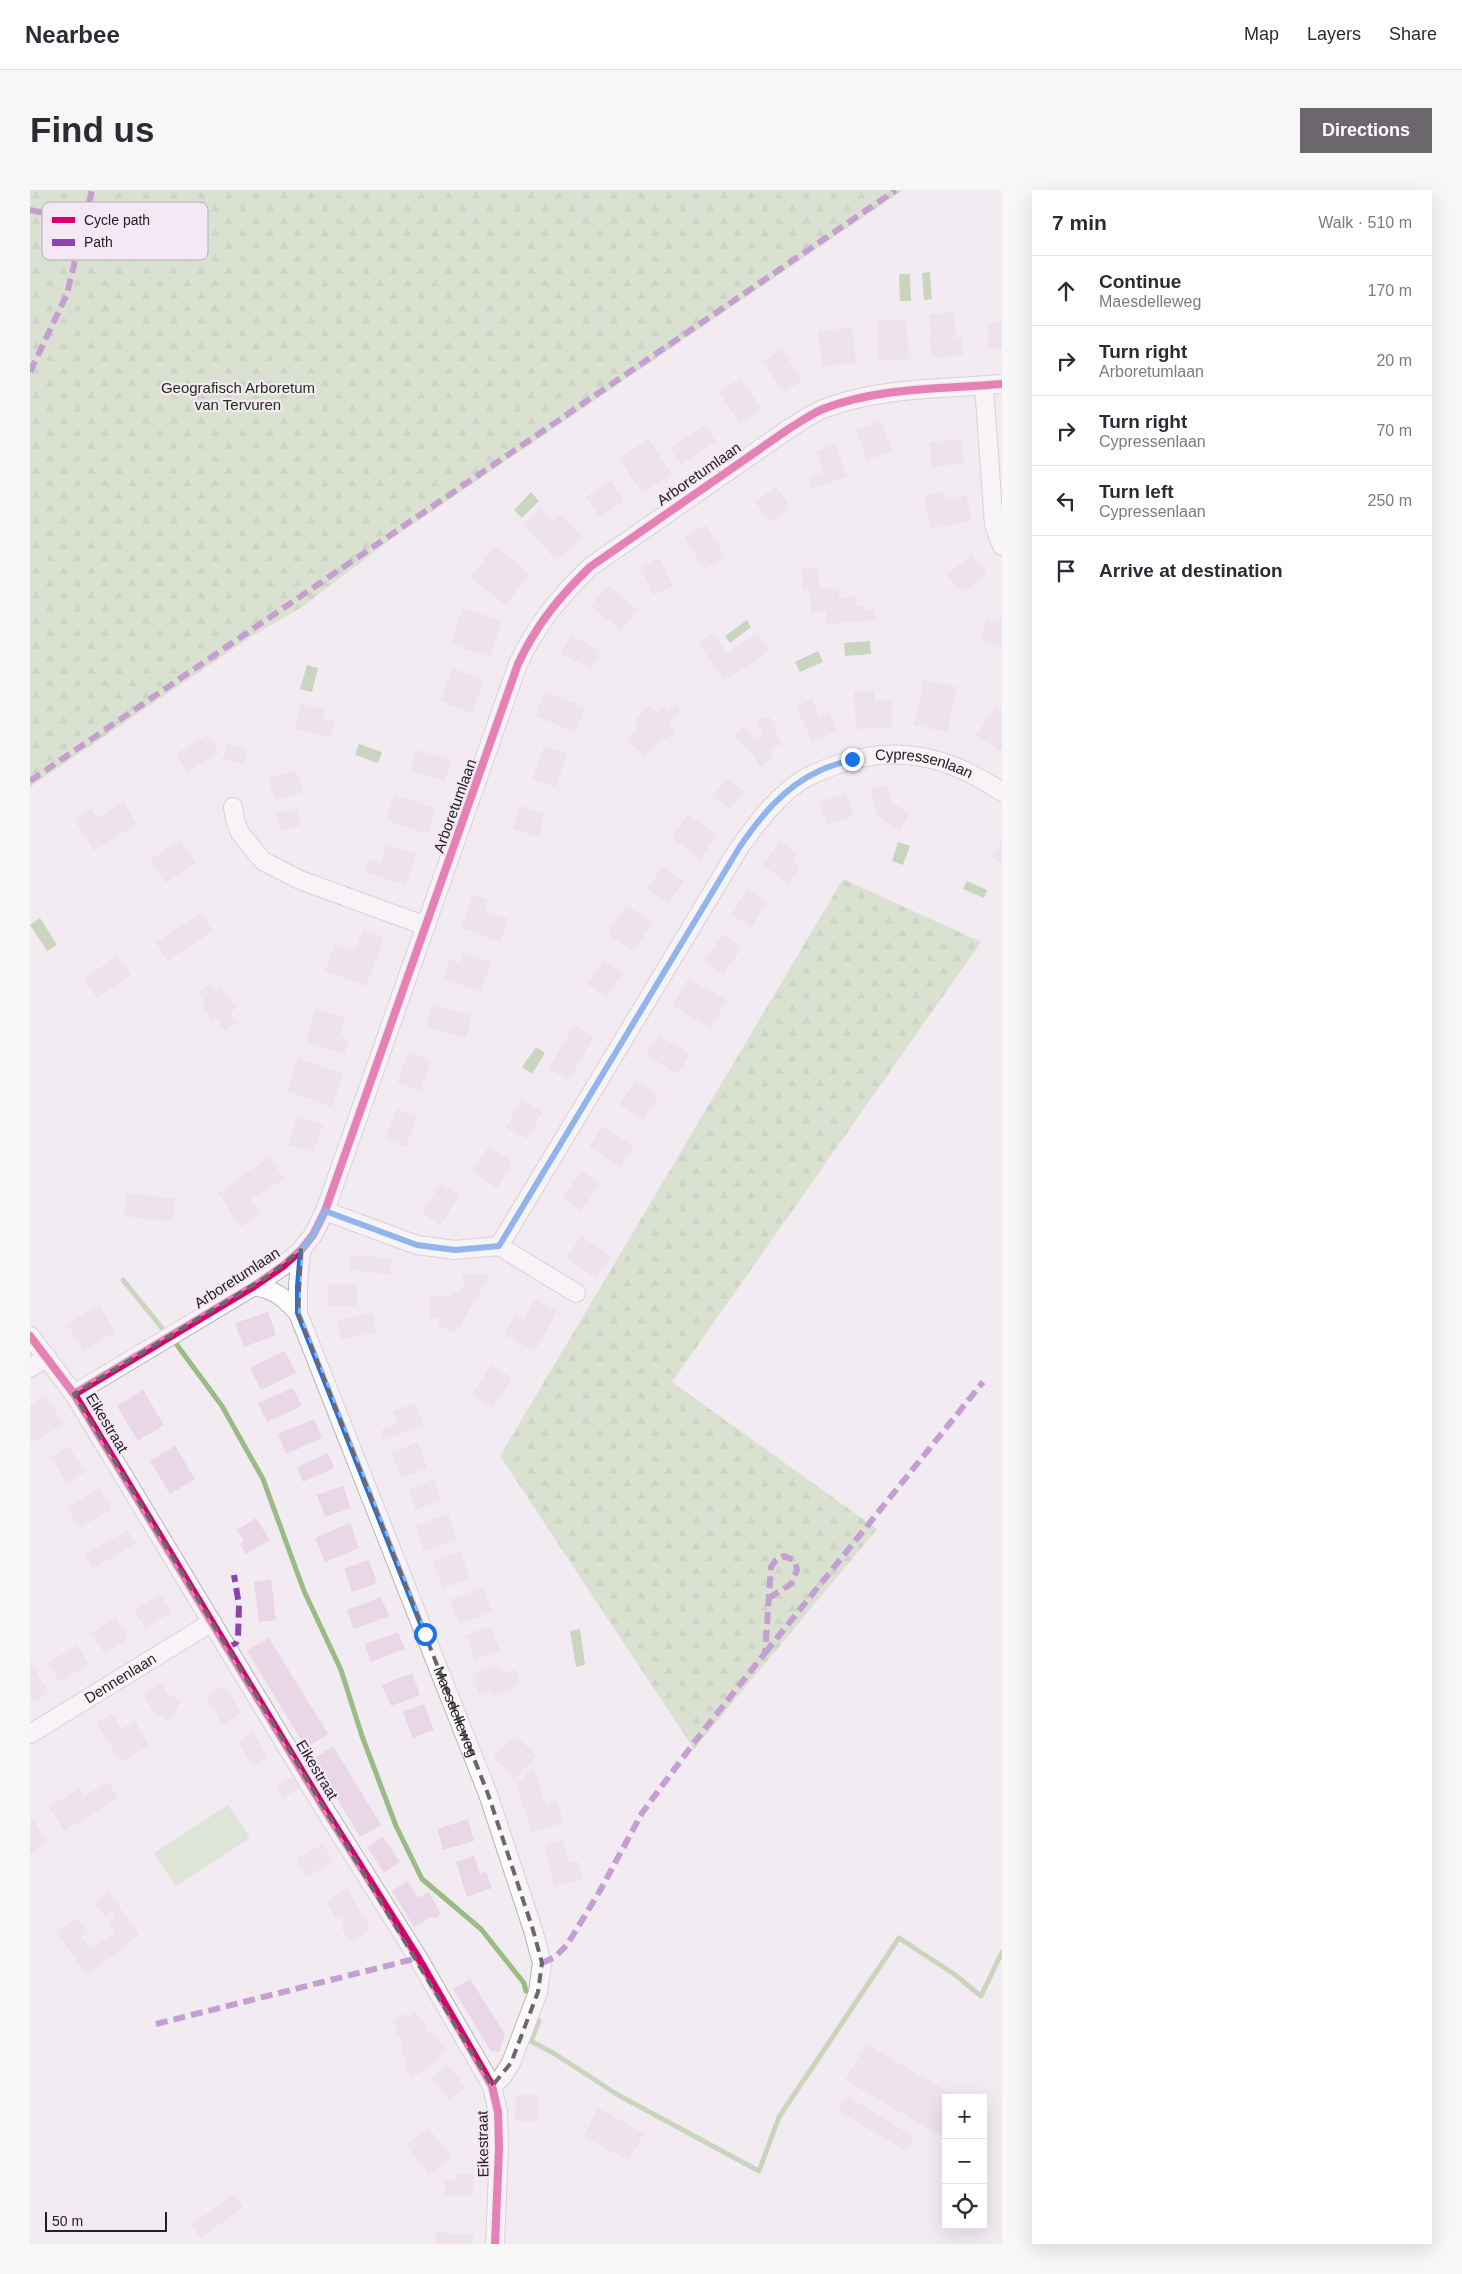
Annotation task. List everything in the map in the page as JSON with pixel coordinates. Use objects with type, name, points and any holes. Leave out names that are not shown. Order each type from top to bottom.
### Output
[{"type":"street","name":"Arboretumlaan","points":[[74,1394],[254,1286],[301,1250],[313,1235],[325,1211],[518,664],[530,638],[565,591],[590,567],[782,434],[822,410],[855,399],[888,393],[1002,384]]},
{"type":"street","points":[[984,386],[994,525],[1002,546]]},
{"type":"street","name":"Cypressenlaan","points":[[499,1246],[739,848],[760,818],[792,787],[819,771],[852,759],[887,754],[919,756],[949,764],[976,775],[1002,792]]},
{"type":"street","points":[[233,807],[240,833],[262,861],[300,880],[426,926]]},
{"type":"street","points":[[325,1211],[417,1245],[455,1250],[499,1246],[576,1293]]},
{"type":"street","name":"Maesdelleweg","points":[[298,1313],[301,1250]]},
{"type":"street","name":"Maesdelleweg","points":[[254,1286],[271,1289],[284,1298],[298,1313],[488,1794],[533,1930],[542,1963],[538,1992],[512,2063],[502,2077],[492,2086]]},
{"type":"street","name":"Eikestraat","points":[[30,1336],[74,1394],[418,1958],[492,2086],[498,2112],[499,2148],[495,2244]]},
{"type":"street","points":[[30,1368],[47,1357]]},
{"type":"street","name":"Dennenlaan","points":[[30,1734],[212,1622]]},
{"type":"highlighted area","points":[[301,1250],[298,1313],[488,1794],[533,1930],[542,1963],[538,1992],[511,2063],[492,2086],[74,1394],[265,1278]]},
{"type":"shaded area","points":[[930,272],[932,299],[924,300],[922,273]]},
{"type":"shaded area","points":[[899,274],[910,274],[911,301],[900,301]]},
{"type":"shaded area","points":[[531,492],[539,501],[522,518],[514,510]]},
{"type":"shaded area","points":[[747,620],[751,627],[730,643],[725,636]]},
{"type":"shaded area","points":[[870,641],[871,654],[845,656],[844,643]]},
{"type":"shaded area","points":[[818,651],[823,662],[800,672],[795,662]]},
{"type":"shaded area","points":[[307,665],[318,668],[312,692],[300,689]]},
{"type":"shaded area","points":[[359,744],[382,752],[378,763],[355,755]]},
{"type":"shaded area","points":[[898,842],[910,846],[903,865],[892,861]]},
{"type":"shaded area","points":[[967,881],[987,890],[984,898],[963,889]]},
{"type":"shaded area","points":[[40,918],[57,945],[47,951],[30,925]]},
{"type":"shaded area","points":[[536,1047],[545,1053],[532,1074],[522,1067]]},
{"type":"shaded area","points":[[580,1629],[585,1665],[576,1667],[570,1631]]},
{"type":"shaded area","points":[[228,1805],[250,1838],[176,1886],[154,1853]]},
{"type":"green space","name":"Geografisch Arboretum van Tervuren","points":[[30,190],[903,190],[390,540],[302,607],[249,638],[30,787]]},
{"type":"green space","points":[[843,879],[981,942],[672,1382],[877,1529],[694,1749],[500,1456]]},
{"type":"building","points":[[954,312],[956,338],[962,337],[963,355],[932,358],[929,314]]},
{"type":"building","points":[[906,319],[909,359],[879,361],[877,321]]},
{"type":"building","points":[[988,322],[1002,322],[1002,348],[989,349]]},
{"type":"building","points":[[852,327],[856,363],[822,366],[818,331]]},
{"type":"building","points":[[782,349],[802,381],[783,392],[763,361]]},
{"type":"building","points":[[740,378],[762,409],[740,424],[719,393]]},
{"type":"building","points":[[881,421],[892,451],[867,460],[856,430]]},
{"type":"building","points":[[705,425],[716,441],[681,465],[670,448]]},
{"type":"building","points":[[649,439],[672,474],[642,493],[619,458]]},
{"type":"building","points":[[961,439],[964,463],[932,467],[929,442]]},
{"type":"building","points":[[835,444],[847,476],[813,489],[809,479],[824,473],[816,451]]},
{"type":"building","points":[[611,481],[624,501],[599,517],[586,497]]},
{"type":"building","points":[[777,487],[790,508],[769,522],[755,501]]},
{"type":"building","points":[[945,492],[947,499],[966,495],[972,520],[931,529],[924,496]]},
{"type":"building","points":[[540,508],[553,521],[560,514],[582,537],[557,561],[523,525]]},
{"type":"building","points":[[706,525],[725,557],[704,570],[685,537]]},
{"type":"building","points":[[494,546],[530,573],[506,605],[470,578]]},
{"type":"building","points":[[971,555],[987,573],[963,593],[947,575]]},
{"type":"building","points":[[660,558],[673,586],[653,595],[641,567]]},
{"type":"building","points":[[818,567],[820,589],[839,587],[839,598],[855,596],[856,607],[864,606],[864,611],[874,610],[875,620],[827,624],[826,611],[811,613],[809,590],[803,590],[801,568]]},
{"type":"building","points":[[608,585],[638,610],[621,631],[591,606]]},
{"type":"building","points":[[463,608],[502,621],[490,657],[451,644]]},
{"type":"building","points":[[1002,615],[1002,648],[980,639],[987,620],[998,624]]},
{"type":"building","points":[[713,633],[727,653],[758,633],[770,651],[724,681],[698,642]]},
{"type":"building","points":[[571,636],[601,651],[592,669],[561,654]]},
{"type":"building","points":[[452,668],[484,680],[472,713],[440,701]]},
{"type":"building","points":[[924,680],[957,687],[947,732],[914,725]]},
{"type":"building","points":[[874,691],[875,701],[891,700],[892,727],[856,729],[854,692]]},
{"type":"building","points":[[545,692],[585,707],[575,732],[536,716]]},
{"type":"building","points":[[812,699],[819,716],[829,712],[837,731],[812,742],[796,706]]},
{"type":"building","points":[[301,703],[325,710],[323,719],[334,722],[330,738],[295,728]]},
{"type":"building","points":[[675,704],[681,710],[668,724],[675,731],[667,740],[663,737],[645,757],[626,739],[638,726],[634,722],[649,706],[658,714],[664,707],[669,711]]},
{"type":"building","points":[[996,706],[1002,710],[1002,747],[999,751],[976,735]]},
{"type":"building","points":[[769,716],[782,744],[769,749],[773,759],[760,767],[752,754],[734,736],[743,726],[755,738],[764,735],[757,721]]},
{"type":"building","points":[[208,734],[219,753],[187,772],[176,754]]},
{"type":"building","points":[[228,743],[247,749],[243,764],[223,758]]},
{"type":"building","points":[[544,746],[567,754],[556,787],[533,779]]},
{"type":"building","points":[[416,750],[451,759],[445,781],[410,771]]},
{"type":"building","points":[[296,770],[303,792],[275,800],[268,778]]},
{"type":"building","points":[[728,778],[744,792],[730,809],[713,796]]},
{"type":"building","points":[[887,785],[891,802],[910,813],[900,830],[878,817],[870,789]]},
{"type":"building","points":[[846,793],[854,816],[827,825],[819,802]]},
{"type":"building","points":[[394,795],[436,808],[428,834],[386,820]]},
{"type":"building","points":[[123,802],[137,824],[94,851],[74,819],[91,809],[97,818]]},
{"type":"building","points":[[520,806],[545,814],[538,837],[513,829]]},
{"type":"building","points":[[296,808],[301,825],[281,831],[276,814]]},
{"type":"building","points":[[688,814],[717,835],[700,859],[671,838]]},
{"type":"building","points":[[181,839],[196,863],[165,883],[150,860]]},
{"type":"building","points":[[780,841],[798,854],[793,861],[801,867],[788,884],[763,865]]},
{"type":"building","points":[[1002,842],[1002,864],[992,857]]},
{"type":"building","points":[[386,844],[416,854],[406,885],[365,872],[369,859],[380,863]]},
{"type":"building","points":[[662,867],[684,881],[668,904],[647,889]]},
{"type":"building","points":[[747,889],[767,902],[752,927],[731,915]]},
{"type":"building","points":[[473,895],[488,900],[485,911],[508,919],[500,942],[461,928]]},
{"type":"building","points":[[626,905],[653,923],[634,951],[607,934]]},
{"type":"building","points":[[201,913],[213,931],[167,961],[156,942]]},
{"type":"building","points":[[363,930],[384,938],[366,986],[325,971],[335,944],[354,952]]},
{"type":"building","points":[[723,934],[742,948],[723,974],[704,960]]},
{"type":"building","points":[[464,952],[491,963],[480,992],[443,978],[450,959],[459,963]]},
{"type":"building","points":[[117,956],[131,975],[97,998],[84,979]]},
{"type":"building","points":[[603,960],[623,973],[607,997],[587,984]]},
{"type":"building","points":[[688,979],[727,1000],[711,1028],[673,1006]]},
{"type":"building","points":[[210,984],[215,991],[221,987],[236,1008],[230,1013],[237,1023],[224,1031],[215,1017],[212,1020],[202,1005],[205,1003],[198,992]]},
{"type":"building","points":[[432,1004],[472,1016],[466,1038],[426,1027]]},
{"type":"building","points":[[316,1009],[345,1017],[340,1037],[349,1040],[344,1054],[306,1042]]},
{"type":"building","points":[[574,1025],[594,1036],[569,1080],[549,1069]]},
{"type":"building","points":[[659,1035],[690,1054],[677,1074],[646,1055]]},
{"type":"building","points":[[409,1052],[431,1061],[420,1091],[397,1082]]},
{"type":"building","points":[[298,1058],[343,1074],[332,1107],[287,1091]]},
{"type":"building","points":[[635,1080],[659,1095],[644,1119],[620,1105]]},
{"type":"building","points":[[521,1100],[542,1112],[528,1139],[506,1128]]},
{"type":"building","points":[[397,1109],[417,1117],[406,1147],[385,1139]]},
{"type":"building","points":[[298,1116],[323,1125],[313,1153],[288,1144]]},
{"type":"building","points":[[602,1126],[634,1146],[620,1167],[589,1147]]},
{"type":"building","points":[[488,1147],[513,1162],[497,1188],[472,1172]]},
{"type":"building","points":[[270,1157],[284,1179],[252,1199],[261,1213],[240,1227],[218,1193],[236,1182],[234,1180]]},
{"type":"building","points":[[582,1171],[600,1184],[581,1211],[562,1197]]},
{"type":"building","points":[[440,1184],[459,1195],[441,1225],[422,1213]]},
{"type":"building","points":[[127,1193],[175,1199],[172,1222],[124,1216]]},
{"type":"building","points":[[581,1236],[611,1256],[596,1278],[566,1258]]},
{"type":"building","points":[[351,1255],[392,1258],[390,1274],[350,1270]]},
{"type":"building","points":[[490,1274],[458,1330],[451,1332],[439,1326],[439,1318],[430,1318],[430,1295],[450,1296],[465,1286],[462,1275]]},
{"type":"building","points":[[357,1284],[357,1306],[328,1306],[328,1285]]},
{"type":"building","points":[[535,1300],[557,1311],[535,1351],[505,1335],[515,1316],[524,1320]]},
{"type":"building","points":[[99,1305],[115,1332],[83,1351],[67,1324]]},
{"type":"building","points":[[268,1312],[276,1335],[244,1347],[235,1323]]},
{"type":"building","points":[[373,1313],[376,1333],[341,1339],[337,1320]]},
{"type":"building","points":[[285,1351],[296,1373],[261,1390],[250,1368]]},
{"type":"building","points":[[491,1365],[512,1378],[493,1408],[472,1395]]},
{"type":"building","points":[[293,1388],[302,1406],[267,1422],[258,1403]]},
{"type":"building","points":[[143,1390],[164,1425],[138,1441],[117,1406]]},
{"type":"building","points":[[47,1396],[63,1425],[30,1443],[30,1405]]},
{"type":"building","points":[[415,1403],[423,1425],[384,1440],[381,1430],[398,1424],[393,1411]]},
{"type":"building","points":[[314,1419],[322,1438],[286,1454],[278,1434]]},
{"type":"building","points":[[417,1442],[427,1468],[401,1478],[391,1453]]},
{"type":"building","points":[[69,1446],[85,1472],[66,1483],[51,1457]]},
{"type":"building","points":[[175,1446],[195,1479],[170,1494],[150,1461]]},
{"type":"building","points":[[328,1453],[334,1468],[303,1482],[297,1467]]},
{"type":"building","points":[[434,1479],[442,1499],[416,1510],[408,1490]]},
{"type":"building","points":[[343,1486],[351,1508],[325,1517],[317,1495]]},
{"type":"building","points":[[99,1488],[112,1509],[80,1528],[67,1508]]},
{"type":"building","points":[[448,1514],[457,1539],[424,1551],[415,1526]]},
{"type":"building","points":[[256,1518],[270,1540],[246,1554],[240,1544],[244,1541],[237,1530]]},
{"type":"building","points":[[350,1523],[359,1548],[325,1562],[315,1538]]},
{"type":"building","points":[[127,1530],[136,1543],[93,1569],[85,1555]]},
{"type":"building","points":[[460,1551],[470,1578],[443,1588],[433,1562]]},
{"type":"building","points":[[369,1560],[377,1583],[352,1592],[344,1569]]},
{"type":"building","points":[[271,1579],[276,1620],[259,1622],[254,1582]]},
{"type":"building","points":[[483,1588],[492,1612],[459,1624],[450,1600]]},
{"type":"building","points":[[161,1594],[172,1612],[145,1628],[134,1610]]},
{"type":"building","points":[[381,1597],[389,1616],[354,1629],[347,1610]]},
{"type":"building","points":[[116,1618],[129,1638],[104,1653],[91,1633]]},
{"type":"building","points":[[490,1626],[500,1650],[475,1660],[466,1635]]},
{"type":"building","points":[[398,1632],[405,1649],[371,1662],[365,1644]]},
{"type":"building","points":[[269,1638],[328,1734],[306,1748],[247,1651]]},
{"type":"building","points":[[77,1645],[89,1664],[60,1682],[48,1663]]},
{"type":"building","points":[[30,1660],[49,1693],[34,1702],[30,1695]]},
{"type":"building","points":[[497,1664],[502,1674],[514,1669],[521,1685],[494,1696],[491,1690],[480,1695],[471,1675]]},
{"type":"building","points":[[412,1673],[420,1695],[391,1706],[382,1685]]},
{"type":"building","points":[[162,1683],[167,1693],[181,1700],[170,1721],[154,1713],[143,1694]]},
{"type":"building","points":[[225,1685],[242,1713],[222,1725],[206,1697]]},
{"type":"building","points":[[424,1704],[434,1730],[413,1738],[403,1712]]},
{"type":"building","points":[[113,1714],[121,1729],[135,1721],[149,1746],[120,1762],[97,1723]]},
{"type":"building","points":[[253,1732],[267,1758],[253,1766],[238,1741]]},
{"type":"building","points":[[515,1735],[537,1756],[515,1778],[493,1757]]},
{"type":"building","points":[[333,1746],[381,1825],[360,1837],[313,1759]]},
{"type":"building","points":[[534,1767],[546,1805],[557,1801],[564,1822],[532,1833],[516,1784]]},
{"type":"building","points":[[294,1776],[301,1788],[283,1798],[276,1786]]},
{"type":"building","points":[[108,1782],[118,1798],[64,1831],[49,1807],[80,1788],[84,1796]]},
{"type":"building","points":[[468,1819],[474,1841],[443,1850],[437,1829]]},
{"type":"building","points":[[34,1820],[47,1843],[30,1853],[30,1822]]},
{"type":"building","points":[[383,1837],[400,1862],[384,1873],[367,1847]]},
{"type":"building","points":[[563,1840],[568,1863],[578,1861],[583,1879],[554,1886],[545,1844]]},
{"type":"building","points":[[323,1844],[333,1862],[306,1877],[296,1859]]},
{"type":"building","points":[[474,1856],[480,1874],[486,1871],[492,1888],[467,1897],[456,1862]]},
{"type":"building","points":[[408,1881],[418,1898],[429,1892],[441,1914],[434,1919],[433,1916],[414,1927],[392,1891]]},
{"type":"building","points":[[347,1888],[371,1929],[351,1942],[341,1928],[345,1925],[340,1917],[336,1919],[326,1902]]},
{"type":"building","points":[[109,1892],[139,1935],[124,1945],[126,1947],[86,1975],[57,1932],[76,1918],[87,1932],[81,1936],[90,1949],[115,1932],[108,1922],[115,1918],[111,1912],[105,1917],[95,1903]]},
{"type":"building","points":[[470,1979],[505,2034],[499,2052],[491,2051],[453,1989]]},
{"type":"building","points":[[416,2012],[426,2026],[424,2028],[428,2033],[431,2031],[445,2049],[440,2053],[442,2057],[412,2078],[404,2068],[408,2064],[402,2050],[401,2045],[403,2043],[394,2031],[398,2028],[393,2021],[403,2013],[407,2019]]},
{"type":"building","points":[[866,2044],[952,2094],[942,2094],[942,2136],[845,2080]]},
{"type":"building","points":[[447,2064],[466,2087],[449,2100],[431,2077]]},
{"type":"building","points":[[516,2095],[538,2095],[537,2121],[515,2121]]},
{"type":"building","points":[[847,2096],[914,2137],[906,2151],[838,2111]]},
{"type":"building","points":[[598,2108],[644,2133],[629,2161],[583,2136]]},
{"type":"building","points":[[428,2127],[452,2157],[429,2174],[406,2145]]},
{"type":"building","points":[[456,2174],[473,2174],[473,2196],[445,2196],[445,2180],[456,2180]]},
{"type":"building","points":[[234,2194],[243,2207],[201,2238],[191,2225]]},
{"type":"building","points":[[436,2232],[474,2235],[473,2244],[435,2244]]},
{"type":"waterway","points":[[123,1280],[162,1328]]},
{"type":"waterway","points":[[177,1345],[222,1406],[263,1479],[304,1591],[341,1670],[362,1736],[396,1826],[422,1879],[481,1929],[524,1983],[526,1991]]},
{"type":"waterway","points":[[539,2021],[531,2041],[555,2054],[618,2095],[759,2171],[779,2117],[899,1938],[954,1974],[981,1996],[1002,1952]]},
{"type":"marked path","points":[[89,202],[92,190]]},
{"type":"marked path","points":[[30,781],[896,190]]},
{"type":"marked path","points":[[30,210],[42,213]]},
{"type":"marked path","points":[[30,372],[67,294],[75,260]]},
{"type":"marked path","points":[[765,1653],[983,1382]]},
{"type":"marked path","points":[[542,1963],[555,1957],[567,1945],[601,1889],[642,1813],[693,1744],[765,1653],[771,1567],[776,1560],[784,1556],[795,1561],[797,1570],[791,1584],[769,1598]]},
{"type":"marked path","points":[[227,1648],[236,1643],[238,1638],[239,1605],[234,1575]]},
{"type":"marked path","points":[[156,2024],[418,1958]]},
{"type":"cycle path","points":[[74,1394],[254,1286],[283,1266],[301,1250],[313,1235],[325,1211],[518,664],[541,624],[569,589],[590,567],[790,428],[823,409],[844,402],[889,393],[1002,384]]},
{"type":"cycle path","points":[[30,1336],[74,1394],[325,1810],[418,1958],[492,2086],[498,2112],[499,2148],[495,2244]]},
{"type":"route","points":[[425,1634],[298,1313],[301,1250],[313,1235],[325,1211],[417,1245],[455,1250],[499,1246],[739,848],[760,818],[792,787],[819,771],[852,759]]}]
